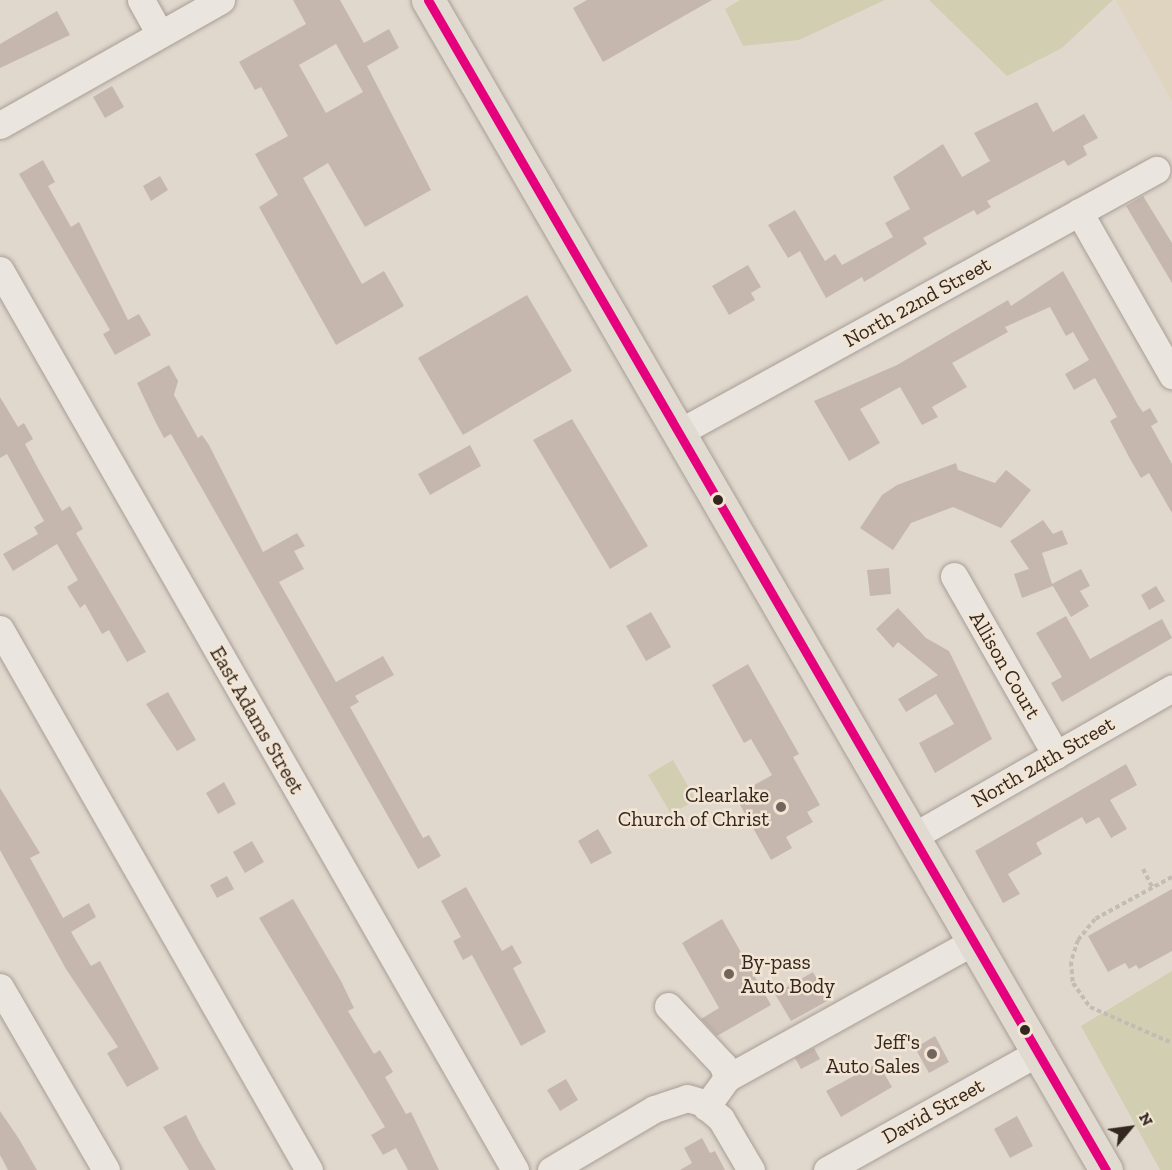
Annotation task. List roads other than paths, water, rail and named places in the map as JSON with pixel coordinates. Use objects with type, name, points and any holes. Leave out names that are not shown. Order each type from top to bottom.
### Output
[{"type":"main road","points":[[428,0],[678,433],[976,940],[1039,1052],[1098,1167]]},
{"type":"street","points":[[141,0],[160,34]]},
{"type":"street","points":[[0,125],[220,0]]},
{"type":"street","name":"North 22nd Street","points":[[678,433],[1156,170]]},
{"type":"street","points":[[1078,212],[1172,375]]},
{"type":"street","name":"East Adams Street","points":[[0,270],[514,1170]]},
{"type":"street","name":"Allison Court","points":[[954,576],[1056,755]]},
{"type":"street","points":[[0,629],[309,1170]]},
{"type":"street","name":"North 24th Street","points":[[914,836],[1172,688]]},
{"type":"street","points":[[551,1170],[654,1109],[697,1102],[727,1078],[976,940]]},
{"type":"street","points":[[0,987],[106,1170]]},
{"type":"street","points":[[668,1006],[723,1065],[727,1078]]},
{"type":"street","name":"David Street","points":[[827,1170],[1039,1052]]},
{"type":"street","points":[[697,1102],[721,1119],[751,1170]]},
{"type":"place","name":"Clearlake Church of Christ","points":[[781,807]]},
{"type":"place","name":"By-pass Auto Body","points":[[729,974]]},
{"type":"place","name":"Jeff's Auto Sales","points":[[932,1054]]}]
